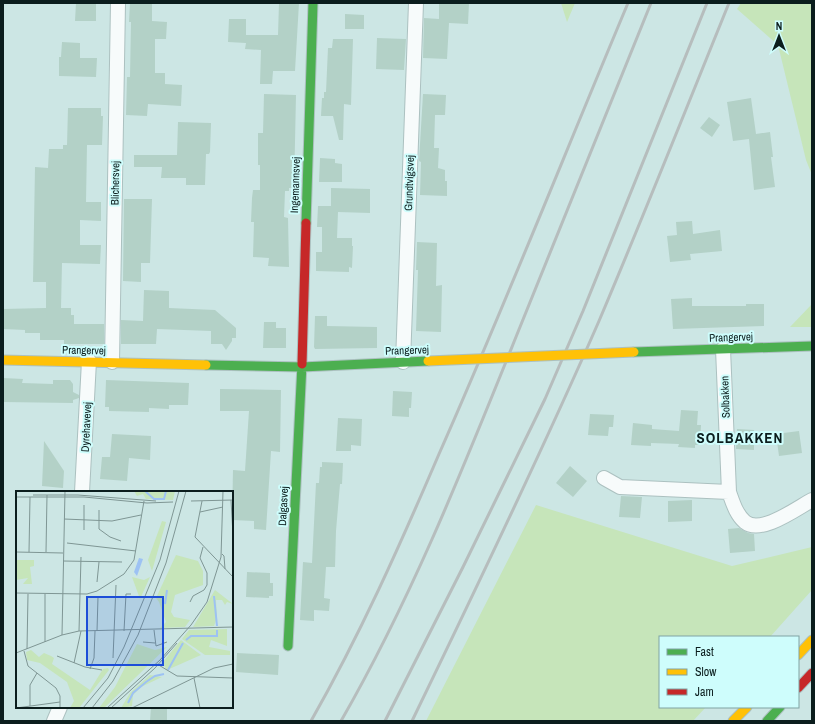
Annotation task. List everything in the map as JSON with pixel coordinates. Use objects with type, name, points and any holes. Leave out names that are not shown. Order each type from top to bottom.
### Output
[{"type":"street","name":"Blichersvej","points":[[112,362],[118,3]]},
{"type":"street","name":"Ingemannsvej","points":[[302,367],[313,3]]},
{"type":"street","name":"Grundtvigsvej","points":[[403,362],[416,3]]},
{"type":"street","name":"Prangervej","points":[[3,360],[89,361],[200,366],[302,367],[634,352],[812,346]]},
{"type":"street","name":"Solbakken","points":[[723,349],[729,492],[735,509],[746,522],[756,526],[770,523],[812,500]]},
{"type":"street","name":"Dyrehavevej","points":[[82,491],[89,361]]},
{"type":"street","name":"Dalgasvej","points":[[288,646],[302,367]]},
{"type":"street","points":[[604,478],[620,487],[729,492]]},
{"type":"street","points":[[799,654],[812,640]]},
{"type":"street","points":[[799,687],[812,673]]},
{"type":"street","points":[[54,721],[60,708]]},
{"type":"street","points":[[733,721],[746,708],[753,717]]},
{"type":"street","points":[[767,721],[779,708]]},
{"type":"green space","points":[[561,3],[575,3],[567,22]]},
{"type":"green space","points":[[741,3],[812,3],[812,175],[806,160],[778,45],[737,9]]},
{"type":"green space","points":[[812,304],[812,327],[790,327]]},
{"type":"green space","points":[[536,505],[732,566],[812,547],[812,590],[771,636],[659,636],[659,708],[705,708],[693,721],[426,721]]},
{"type":"building","points":[[76,3],[96,3],[96,21],[75,21]]},
{"type":"building","points":[[130,3],[152,3],[152,21],[167,22],[166,39],[155,39],[155,73],[165,73],[165,84],[182,85],[181,106],[148,104],[147,116],[126,115],[127,77],[130,77]]},
{"type":"building","points":[[279,3],[299,3],[295,71],[273,71],[272,84],[260,84],[261,50],[245,49],[246,43],[228,42],[229,19],[246,19],[246,35],[278,35]]},
{"type":"building","points":[[439,3],[469,3],[468,24],[449,23],[447,59],[423,58],[424,18],[439,19]]},
{"type":"building","points":[[345,14],[364,15],[364,29],[345,29]]},
{"type":"building","points":[[377,38],[406,39],[404,70],[376,69]]},
{"type":"building","points":[[333,39],[353,39],[351,105],[344,104],[343,140],[339,140],[333,116],[321,116],[322,98],[324,98],[324,92],[326,92],[328,48],[332,48]]},
{"type":"building","points":[[62,42],[80,43],[80,58],[97,58],[96,77],[59,76],[59,57],[61,57]]},
{"type":"building","points":[[264,94],[296,95],[294,188],[289,188],[289,191],[285,191],[284,217],[288,218],[289,267],[268,266],[269,258],[253,257],[254,222],[251,222],[252,198],[253,190],[260,190],[258,133],[263,133]]},
{"type":"building","points":[[423,94],[446,95],[445,115],[435,115],[434,148],[439,148],[438,168],[445,170],[447,196],[420,195],[421,162],[419,161]]},
{"type":"building","points":[[751,98],[756,134],[770,132],[773,157],[771,157],[775,187],[754,190],[749,139],[733,141],[727,102]]},
{"type":"building","points":[[68,108],[101,108],[101,116],[103,116],[102,145],[87,145],[86,202],[101,202],[101,221],[80,220],[80,245],[101,245],[100,264],[62,263],[61,308],[71,308],[71,315],[74,315],[74,324],[104,324],[104,344],[64,344],[64,340],[40,340],[40,333],[25,333],[25,330],[3,329],[3,309],[46,308],[46,282],[33,282],[35,167],[48,168],[49,149],[63,149],[63,145],[67,145]]},
{"type":"building","points":[[709,117],[720,125],[712,137],[700,128]]},
{"type":"building","points":[[178,122],[211,123],[210,152],[209,154],[206,154],[205,185],[186,185],[186,178],[161,178],[162,167],[134,167],[134,155],[177,155]]},
{"type":"building","points":[[320,158],[335,159],[335,163],[342,164],[342,182],[319,182]]},
{"type":"building","points":[[331,188],[370,189],[370,213],[338,212],[337,238],[352,238],[352,268],[349,267],[349,272],[316,271],[316,252],[322,252],[322,227],[317,227],[318,206],[331,206]]},
{"type":"building","points":[[124,199],[152,199],[150,263],[141,263],[141,282],[123,281]]},
{"type":"building","points":[[692,221],[693,234],[720,230],[722,251],[690,254],[691,260],[670,262],[667,236],[677,235],[676,222]]},
{"type":"building","points":[[417,242],[437,243],[436,286],[442,285],[441,332],[416,331],[418,270],[416,270]]},
{"type":"building","points":[[144,290],[169,291],[169,308],[215,310],[236,328],[236,338],[232,338],[232,341],[226,350],[222,344],[211,344],[211,331],[157,329],[156,344],[121,344],[121,320],[143,321]]},
{"type":"building","points":[[692,298],[692,306],[746,306],[746,304],[764,304],[764,326],[673,329],[671,299]]},
{"type":"building","points":[[315,316],[327,316],[327,326],[377,327],[377,348],[315,349]]},
{"type":"building","points":[[264,322],[276,322],[276,328],[286,328],[286,348],[263,348]]},
{"type":"building","points":[[3,378],[23,379],[22,383],[53,384],[53,380],[70,380],[73,384],[73,392],[79,395],[79,398],[73,400],[73,403],[3,402]]},
{"type":"building","points":[[106,380],[189,383],[188,405],[169,405],[169,409],[149,408],[149,412],[109,411],[109,407],[105,407]]},
{"type":"building","points":[[220,389],[281,390],[280,452],[271,451],[266,530],[254,529],[254,521],[233,520],[233,470],[245,471],[249,411],[220,411]]},
{"type":"building","points":[[393,391],[412,392],[409,417],[392,416]]},
{"type":"building","points":[[681,410],[698,411],[697,425],[701,425],[700,445],[695,445],[695,448],[678,447],[679,444],[651,443],[651,446],[631,445],[633,423],[652,425],[652,429],[679,431]]},
{"type":"building","points":[[590,414],[614,415],[613,427],[609,427],[608,436],[588,435]]},
{"type":"building","points":[[338,418],[362,419],[361,446],[351,445],[351,451],[336,451]]},
{"type":"building","points":[[737,429],[754,430],[754,450],[736,449]]},
{"type":"building","points":[[799,431],[802,453],[779,456],[776,434]]},
{"type":"building","points":[[112,434],[151,436],[150,460],[129,458],[127,481],[100,479],[102,457],[110,457]]},
{"type":"building","points":[[44,441],[64,471],[63,488],[42,486]]},
{"type":"building","points":[[322,462],[343,463],[336,531],[335,567],[326,567],[324,598],[330,599],[329,611],[314,610],[314,621],[300,620],[303,562],[312,563],[316,483],[319,483],[320,467],[322,467]]},
{"type":"building","points":[[570,466],[587,481],[573,497],[556,483]]},
{"type":"building","points":[[621,496],[642,497],[640,518],[619,517]]},
{"type":"building","points":[[692,500],[692,521],[668,522],[668,501]]},
{"type":"building","points":[[739,528],[748,533],[754,534],[755,551],[730,553],[728,529]]},
{"type":"building","points":[[247,572],[270,573],[270,583],[273,583],[273,596],[269,596],[269,598],[246,597]]},
{"type":"building","points":[[237,653],[279,655],[278,675],[236,672]]},
{"type":"building","points":[[151,708],[167,708],[167,721],[150,721]]},
{"type":"railway","points":[[311,721],[363,623],[409,522],[488,342],[628,3]]},
{"type":"railway","points":[[341,721],[392,626],[459,478],[651,3]]},
{"type":"railway","points":[[385,721],[463,567],[545,399],[583,311],[707,3]]},
{"type":"railway","points":[[412,721],[484,572],[577,372],[649,202],[729,3]]},
{"type":"traffic: fast","points":[[306,223],[313,3]]},
{"type":"traffic: fast","points":[[634,352],[812,346]]},
{"type":"traffic: fast","points":[[206,365],[302,367],[428,361]]},
{"type":"traffic: fast","points":[[288,646],[302,364]]},
{"type":"traffic: fast","points":[[767,721],[779,708]]},
{"type":"traffic: slow","points":[[428,361],[634,352]]},
{"type":"traffic: slow","points":[[3,360],[206,365]]},
{"type":"traffic: slow","points":[[799,654],[812,640]]},
{"type":"traffic: slow","points":[[733,721],[746,708]]},
{"type":"traffic: jam","points":[[302,364],[306,223]]},
{"type":"traffic: jam","points":[[799,687],[812,673]]},
{"type":"district","name":"SOLBAKKEN","points":[[740,438]]}]
